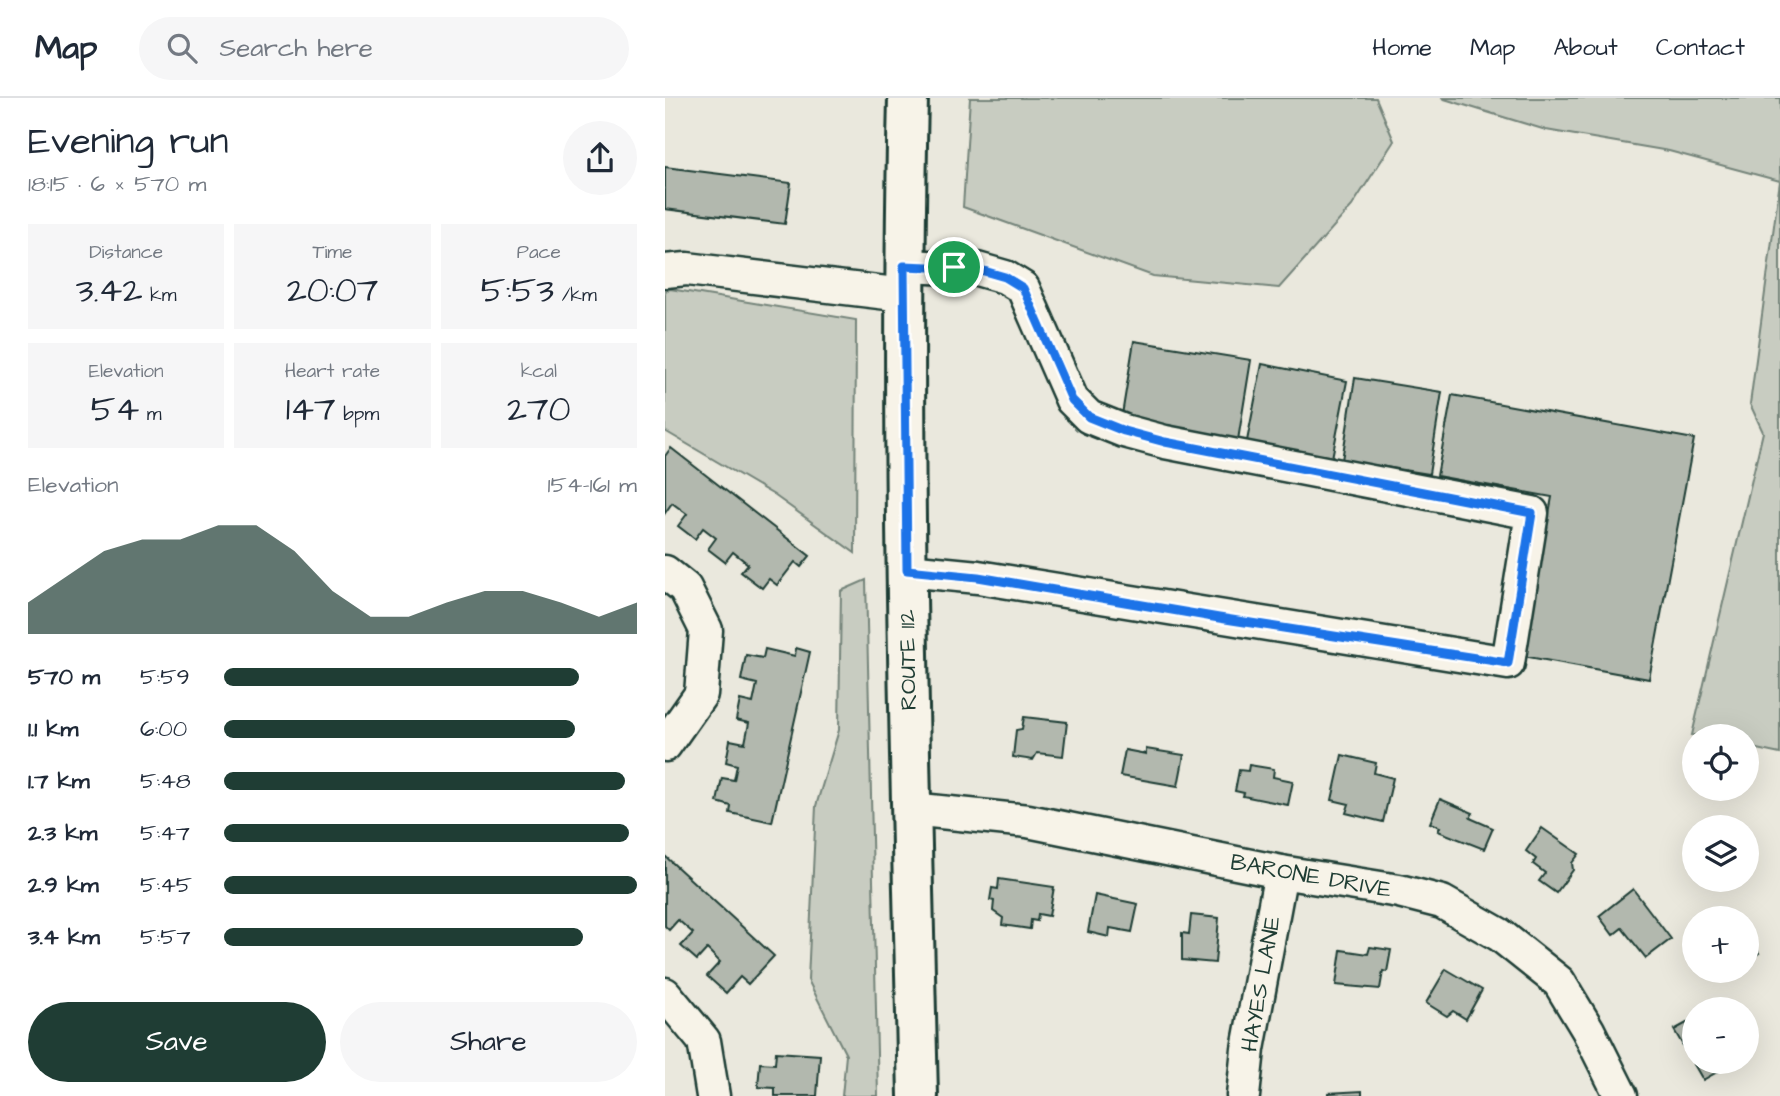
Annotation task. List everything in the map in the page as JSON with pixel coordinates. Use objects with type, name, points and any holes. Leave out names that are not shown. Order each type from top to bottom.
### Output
[{"type":"main road","name":"ROUTE 112","points":[[908,98],[904,281],[918,1096]]},
{"type":"street","points":[[665,271],[687,269],[904,281],[977,269],[1005,277],[1023,288],[1072,400],[1089,417],[1124,431],[1165,442],[1532,513],[1508,663],[978,577],[907,570]]},
{"type":"street","points":[[665,572],[685,588],[706,630],[701,694],[665,745]]},
{"type":"street","name":"BARONE DRIVE","points":[[911,809],[1028,821],[1281,872],[1399,891],[1442,902],[1500,935],[1559,982],[1588,1030],[1621,1096]]},
{"type":"street","name":"HAYES LANE","points":[[1243,1096],[1248,1049],[1281,872]]},
{"type":"street","points":[[665,994],[704,1041],[713,1096]]},
{"type":"shaded area","points":[[970,98],[1376,98],[1394,141],[1352,206],[1279,288],[1153,276],[963,207]]},
{"type":"shaded area","points":[[1441,98],[1780,98],[1780,181],[1669,151],[1546,130]]},
{"type":"shaded area","points":[[1780,181],[1780,754],[1759,750],[1759,724],[1695,724],[1763,432],[1750,404]]},
{"type":"shaded area","points":[[670,289],[856,320],[855,553],[774,495],[665,431],[665,291]]},
{"type":"shaded area","points":[[866,580],[878,1096],[842,1096],[846,1055],[808,980],[816,806],[839,730],[841,591]]},
{"type":"building","points":[[665,167],[791,183],[785,224],[665,209]]},
{"type":"building","points":[[1134,341],[1251,360],[1238,440],[1121,421]]},
{"type":"building","points":[[1262,364],[1347,381],[1332,458],[1247,441]]},
{"type":"building","points":[[1355,378],[1442,392],[1429,474],[1342,460]]},
{"type":"building","points":[[1452,395],[1694,439],[1649,679],[1523,656],[1552,497],[1437,476]]},
{"type":"building","points":[[671,448],[810,556],[801,567],[795,562],[777,585],[769,579],[762,588],[741,572],[748,564],[733,552],[725,562],[708,549],[716,538],[703,528],[695,539],[678,526],[687,514],[672,503],[665,513],[665,456]]},
{"type":"building","points":[[796,648],[810,652],[772,822],[730,813],[731,806],[717,802],[722,778],[734,780],[737,765],[726,762],[730,740],[745,743],[749,723],[736,720],[740,700],[753,703],[757,684],[741,680],[746,655],[763,658],[765,649],[795,656]]},
{"type":"building","points":[[1024,717],[1067,722],[1063,756],[1037,753],[1033,760],[1013,757],[1016,730],[1022,729]]},
{"type":"building","points":[[1146,749],[1184,755],[1178,786],[1120,776],[1125,750],[1146,754]]},
{"type":"building","points":[[1342,755],[1376,763],[1374,773],[1393,778],[1383,822],[1346,813],[1349,804],[1332,800]]},
{"type":"building","points":[[1249,765],[1274,769],[1273,777],[1293,781],[1288,805],[1243,796],[1244,793],[1235,791],[1239,770],[1248,771]]},
{"type":"building","points":[[1440,799],[1473,813],[1470,818],[1493,828],[1484,849],[1438,831],[1440,827],[1430,823]]},
{"type":"building","points":[[1542,828],[1579,854],[1572,863],[1573,870],[1556,893],[1539,881],[1545,873],[1533,864],[1536,859],[1526,851]]},
{"type":"building","points":[[665,856],[774,956],[748,984],[740,977],[726,993],[707,976],[720,962],[707,949],[697,960],[681,946],[693,933],[678,920],[669,930],[665,926]]},
{"type":"building","points":[[999,879],[1054,887],[1049,916],[1038,914],[1037,921],[1031,920],[1030,929],[1002,925],[1003,918],[993,911],[994,901],[990,900],[992,888],[998,889]]},
{"type":"building","points":[[1633,889],[1671,939],[1646,958],[1622,928],[1613,935],[1599,916]]},
{"type":"building","points":[[1095,895],[1138,904],[1132,932],[1110,928],[1109,937],[1088,932]]},
{"type":"building","points":[[1191,915],[1219,918],[1215,963],[1182,960],[1182,933],[1189,934]]},
{"type":"building","points":[[1370,947],[1391,950],[1387,972],[1383,971],[1380,989],[1336,985],[1341,950],[1368,954]]},
{"type":"building","points":[[1446,969],[1482,990],[1466,1019],[1453,1011],[1447,1016],[1426,1003]]},
{"type":"building","points":[[1682,1026],[1682,1044],[1674,1030]]},
{"type":"building","points":[[776,1052],[820,1055],[817,1096],[775,1096],[775,1088],[758,1087],[760,1063],[775,1064]]},
{"type":"building","points":[[1700,1074],[1714,1074],[1703,1080]]},
{"type":"building","points":[[1362,1091],[1362,1096],[1328,1096],[1328,1093]]},
{"type":"route","points":[[904,266],[954,267],[977,269],[1005,277],[1023,288],[1072,400],[1089,417],[1124,431],[1165,442],[1532,513],[1508,663],[1273,627],[1101,596],[956,574],[907,570],[904,266]]}]
